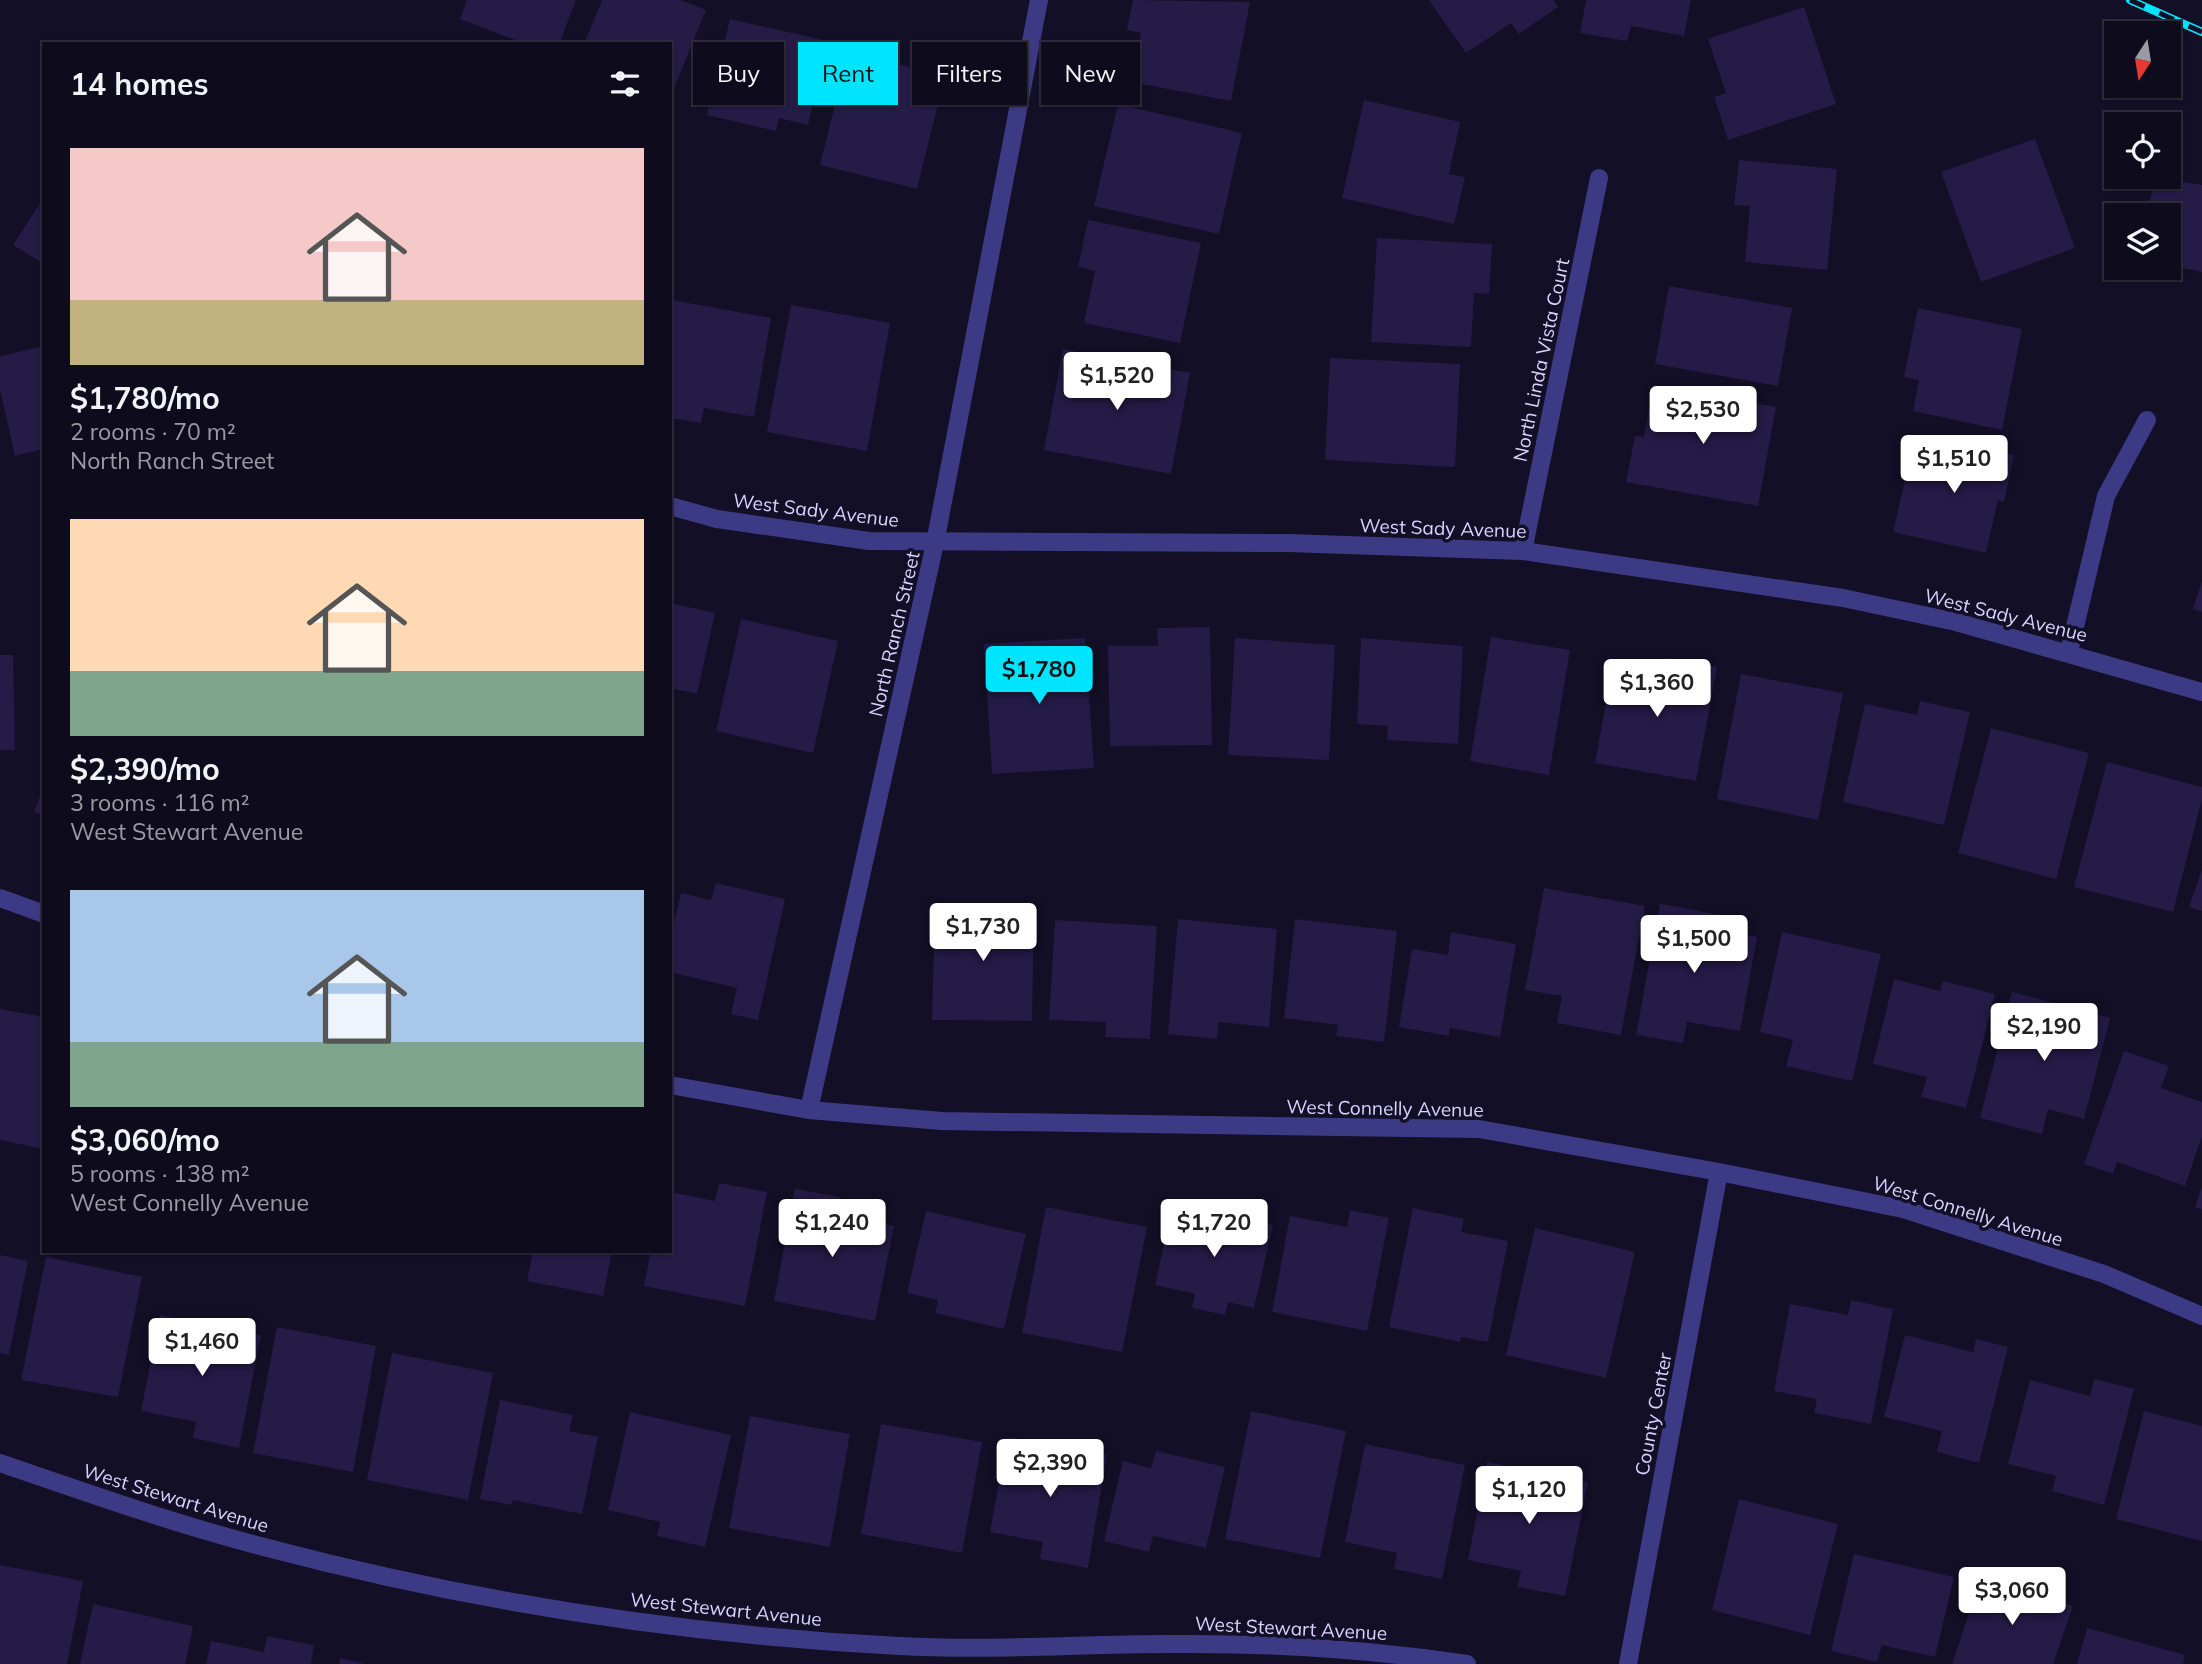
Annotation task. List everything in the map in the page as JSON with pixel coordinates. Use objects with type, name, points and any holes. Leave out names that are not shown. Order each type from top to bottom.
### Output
[{"type":"street","name":"North Ranch Street","points":[[809,1110],[936,543],[1039,0]]},
{"type":"street","name":"North Linda Vista Court","points":[[1523,551],[1600,178]]},
{"type":"street","points":[[2069,652],[2106,496],[2147,420]]},
{"type":"street","name":"West Sady Avenue","points":[[672,507],[717,519],[869,541],[1288,543],[1523,551],[1843,598],[1956,622],[2202,692]]},
{"type":"street","points":[[0,898],[42,913]]},
{"type":"street","name":"West Connelly Avenue","points":[[672,1085],[809,1110],[942,1121],[1479,1129],[1719,1172],[1903,1209],[2104,1274],[2202,1316]]},
{"type":"street","name":"County Center","points":[[1628,1664],[1719,1172]]},
{"type":"street","name":"West Stewart Avenue","points":[[0,1463],[142,1511],[261,1547],[479,1597],[576,1614],[736,1633],[901,1647],[1283,1645],[1396,1654],[1467,1664]]},
{"type":"building","points":[[467,0],[576,0],[560,42],[521,42],[460,19]]},
{"type":"building","points":[[602,0],[681,0],[706,10],[672,93],[672,42],[585,42]]},
{"type":"building","points":[[1133,0],[1250,2],[1231,101],[1140,84],[1141,33],[1127,30]]},
{"type":"building","points":[[1429,0],[1553,0],[1558,7],[1519,34],[1511,23],[1466,53]]},
{"type":"building","points":[[1586,0],[1691,0],[1684,36],[1631,26],[1627,41],[1580,33]]},
{"type":"building","points":[[1804,7],[1836,104],[1728,140],[1714,97],[1726,93],[1708,39]]},
{"type":"building","points":[[730,19],[828,41],[798,42],[798,105],[813,105],[808,125],[779,118],[776,131],[707,115],[709,105],[784,105],[784,42],[724,42]]},
{"type":"building","points":[[898,64],[912,68],[912,105],[938,105],[917,189],[820,165],[835,105],[898,105]]},
{"type":"building","points":[[1364,100],[1460,122],[1449,174],[1465,177],[1454,224],[1342,198]]},
{"type":"building","points":[[1118,105],[1242,133],[1219,234],[1094,206]]},
{"type":"building","points":[[2035,139],[2075,248],[1981,282],[1941,172]]},
{"type":"building","points":[[1739,160],[1837,169],[1827,270],[1745,262],[1750,206],[1734,205]]},
{"type":"building","points":[[2181,181],[2202,185],[2202,272],[2183,268],[2181,275],[2181,203],[2149,203],[2153,189],[2181,189]]},
{"type":"building","points":[[42,200],[42,263],[13,245]]},
{"type":"building","points":[[1088,220],[1201,243],[1180,343],[1084,323],[1095,271],[1078,267]]},
{"type":"building","points":[[1377,238],[1492,244],[1489,294],[1474,293],[1471,347],[1371,342]]},
{"type":"building","points":[[1669,286],[1792,308],[1778,386],[1655,364]]},
{"type":"building","points":[[672,300],[771,318],[754,417],[704,408],[701,423],[672,418]]},
{"type":"building","points":[[791,305],[890,323],[867,451],[767,432]]},
{"type":"building","points":[[1918,308],[2022,329],[2002,430],[1913,411],[1919,380],[1904,377]]},
{"type":"building","points":[[42,346],[42,449],[15,456],[0,390],[0,356]]},
{"type":"building","points":[[1063,349],[1190,373],[1171,474],[1044,450]]},
{"type":"building","points":[[1330,358],[1460,364],[1455,467],[1325,460]]},
{"type":"building","points":[[1653,385],[1776,407],[1758,506],[1626,482],[1635,436],[1644,437]]},
{"type":"building","points":[[1931,437],[2014,455],[2004,502],[1998,500],[1986,553],[1893,532],[1909,463],[1924,466]]},
{"type":"building","points":[[2202,581],[2202,612],[2193,609]]},
{"type":"building","points":[[672,603],[715,613],[697,694],[672,688]]},
{"type":"building","points":[[741,619],[838,641],[813,753],[716,731]]},
{"type":"building","points":[[1210,627],[1212,745],[1110,746],[1108,646],[1158,646],[1157,628]]},
{"type":"building","points":[[1491,637],[1570,650],[1549,775],[1470,761]]},
{"type":"building","points":[[1085,638],[1094,768],[992,774],[984,644]]},
{"type":"building","points":[[1235,638],[1335,645],[1329,760],[1228,755]]},
{"type":"building","points":[[1361,638],[1463,646],[1458,744],[1387,740],[1388,726],[1357,724]]},
{"type":"building","points":[[0,655],[13,655],[15,750],[0,750]]},
{"type":"building","points":[[1668,658],[1717,667],[1696,781],[1595,763],[1613,664],[1665,674]]},
{"type":"building","points":[[1741,674],[1843,693],[1818,820],[1717,799]]},
{"type":"building","points":[[1920,701],[1970,712],[1944,825],[1843,802],[1865,704],[1917,715]]},
{"type":"building","points":[[1991,728],[2089,753],[2056,879],[1958,853]]},
{"type":"building","points":[[2107,762],[2202,787],[2202,799],[2173,912],[2074,887]]},
{"type":"building","points":[[42,790],[42,814],[34,812]]},
{"type":"building","points":[[2202,869],[2202,911],[2189,907]]},
{"type":"building","points":[[716,883],[785,899],[758,1020],[731,1014],[737,988],[672,972],[672,931],[681,893],[711,900]]},
{"type":"building","points":[[1544,888],[1645,906],[1621,1035],[1557,1023],[1562,996],[1525,990]]},
{"type":"building","points":[[1660,904],[1721,915],[1719,930],[1757,937],[1740,1031],[1687,1022],[1683,1043],[1636,1035]]},
{"type":"building","points":[[935,905],[1034,907],[1032,1021],[932,1020]]},
{"type":"building","points":[[1178,919],[1277,929],[1269,1027],[1219,1022],[1217,1039],[1168,1034]]},
{"type":"building","points":[[1295,919],[1397,931],[1384,1042],[1336,1036],[1338,1025],[1284,1018]]},
{"type":"building","points":[[1055,920],[1157,926],[1150,1039],[1105,1037],[1106,1022],[1049,1020]]},
{"type":"building","points":[[1451,932],[1516,944],[1500,1037],[1450,1028],[1449,1036],[1399,1027],[1412,949],[1448,955]]},
{"type":"building","points":[[1782,932],[1881,954],[1852,1081],[1786,1066],[1793,1040],[1760,1032]]},
{"type":"building","points":[[1894,979],[1940,991],[1943,981],[1995,994],[1966,1108],[1921,1097],[1927,1077],[1873,1064]]},
{"type":"building","points":[[2012,992],[2110,1018],[2084,1119],[2048,1109],[2042,1134],[1980,1118]]},
{"type":"building","points":[[0,1009],[42,1017],[42,1149],[0,1140]]},
{"type":"building","points":[[2124,1051],[2169,1066],[2161,1088],[2202,1102],[2202,1136],[2185,1186],[2117,1162],[2113,1174],[2084,1164]]},
{"type":"building","points":[[719,1183],[767,1192],[745,1306],[644,1286],[651,1253],[672,1253],[672,1192],[715,1201]]},
{"type":"building","points":[[2202,1186],[2202,1209],[2195,1207]]},
{"type":"building","points":[[795,1189],[840,1197],[837,1215],[894,1226],[875,1321],[774,1301]]},
{"type":"building","points":[[1046,1207],[1147,1227],[1122,1352],[1022,1333]]},
{"type":"building","points":[[1172,1207],[1228,1219],[1229,1214],[1273,1225],[1254,1308],[1228,1302],[1225,1315],[1192,1308],[1195,1294],[1155,1285]]},
{"type":"building","points":[[1413,1208],[1464,1219],[1461,1232],[1508,1241],[1488,1342],[1461,1337],[1460,1342],[1389,1327]]},
{"type":"building","points":[[1350,1210],[1389,1218],[1367,1331],[1272,1312],[1290,1216],[1347,1227]]},
{"type":"building","points":[[926,1211],[1026,1234],[1004,1329],[935,1313],[938,1300],[907,1293]]},
{"type":"building","points":[[1535,1228],[1635,1252],[1606,1378],[1506,1355]]},
{"type":"building","points":[[533,1253],[612,1253],[603,1296],[527,1281]]},
{"type":"building","points":[[0,1255],[28,1261],[9,1355],[0,1353]]},
{"type":"building","points":[[46,1257],[142,1277],[118,1397],[21,1380]]},
{"type":"building","points":[[1851,1300],[1893,1309],[1871,1424],[1814,1413],[1817,1399],[1774,1391],[1790,1304],[1848,1315]]},
{"type":"building","points":[[160,1315],[261,1335],[239,1448],[193,1438],[196,1422],[141,1411]]},
{"type":"building","points":[[277,1327],[376,1346],[353,1472],[253,1453]]},
{"type":"building","points":[[1905,1335],[1973,1352],[1976,1339],[2008,1347],[1979,1463],[1937,1452],[1942,1431],[1884,1417]]},
{"type":"building","points":[[392,1353],[493,1373],[468,1500],[367,1480]]},
{"type":"building","points":[[2094,1379],[2134,1389],[2104,1505],[2052,1491],[2056,1476],[2008,1464],[2030,1380],[2090,1396]]},
{"type":"building","points":[[500,1400],[573,1415],[569,1431],[598,1437],[582,1514],[513,1500],[511,1505],[480,1499]]},
{"type":"building","points":[[1251,1411],[1346,1431],[1320,1558],[1225,1539]]},
{"type":"building","points":[[2144,1411],[2202,1426],[2202,1541],[2116,1519]]},
{"type":"building","points":[[630,1412],[731,1435],[705,1547],[657,1536],[660,1522],[608,1510]]},
{"type":"building","points":[[750,1416],[850,1434],[830,1547],[729,1528]]},
{"type":"building","points":[[881,1424],[982,1442],[962,1553],[861,1534]]},
{"type":"building","points":[[1007,1437],[1107,1455],[1088,1568],[1040,1559],[1043,1542],[990,1532]]},
{"type":"building","points":[[1365,1444],[1465,1465],[1442,1579],[1394,1569],[1397,1553],[1345,1542]]},
{"type":"building","points":[[1156,1451],[1225,1467],[1206,1548],[1153,1536],[1149,1552],[1104,1541],[1123,1461],[1151,1468]]},
{"type":"building","points":[[1487,1462],[1588,1482],[1565,1596],[1517,1587],[1521,1571],[1468,1560]]},
{"type":"building","points":[[1739,1499],[1838,1524],[1810,1635],[1712,1610]]},
{"type":"building","points":[[1854,1554],[1954,1577],[1935,1657],[1882,1645],[1877,1662],[1831,1651]]},
{"type":"building","points":[[0,1565],[83,1581],[67,1664],[0,1664]]},
{"type":"building","points":[[1982,1575],[2073,1606],[2053,1664],[1952,1664]]},
{"type":"building","points":[[93,1604],[193,1626],[185,1664],[80,1664]]},
{"type":"building","points":[[2087,1628],[2185,1655],[2183,1664],[2077,1664]]},
{"type":"building","points":[[267,1636],[314,1645],[311,1664],[206,1664],[211,1641],[264,1652]]},
{"type":"building","points":[[340,1658],[362,1663],[362,1664],[339,1664]]},
{"type":"railway","points":[[2130,0],[2202,32]]}]
